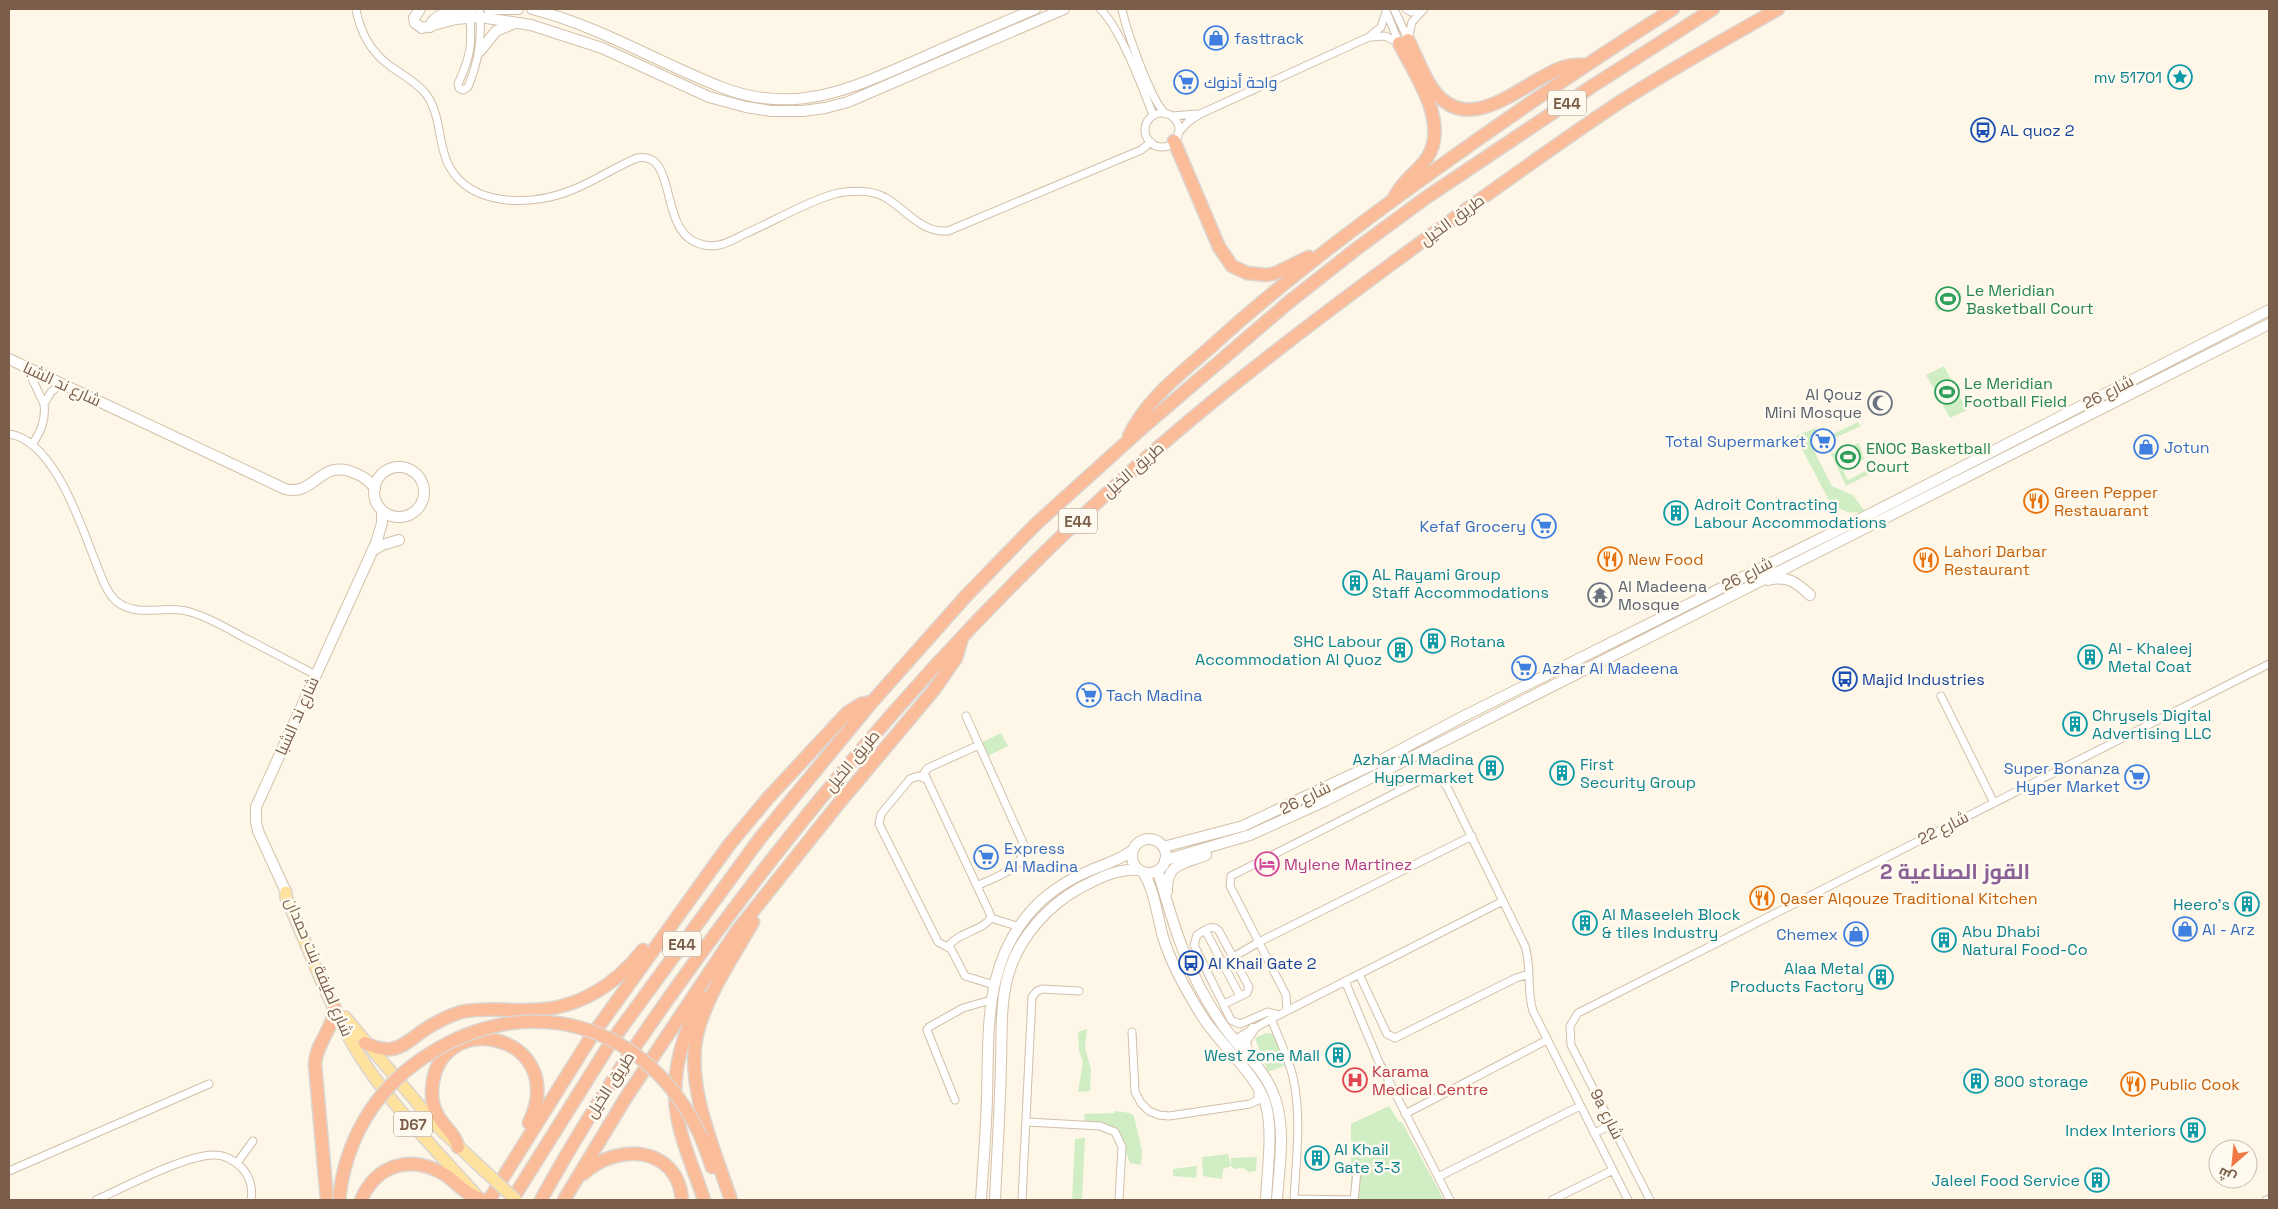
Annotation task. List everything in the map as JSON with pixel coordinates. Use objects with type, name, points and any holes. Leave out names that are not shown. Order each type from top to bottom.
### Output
[{"type":"highway","points":[[1126,442],[1140,417],[1159,395],[1250,312],[1329,247],[1392,200],[1585,65],[1673,9]]},
{"type":"highway","name":"طريق الخيل","points":[[512,1200],[583,1084],[643,997],[766,831],[872,702],[996,564],[1036,524],[1126,442],[1289,302],[1355,250],[1424,199],[1586,90],[1713,9]]},
{"type":"highway","name":"طريق الخيل","points":[[541,1200],[583,1128],[630,1054],[719,929],[809,812],[881,725],[962,635],[1128,474],[1233,385],[1296,335],[1461,213],[1616,105],[1778,9]]},
{"type":"highway","points":[[1404,41],[1434,90],[1448,103],[1466,109],[1489,107],[1557,69],[1571,65],[1585,65]]},
{"type":"highway","points":[[1392,200],[1403,182],[1428,157],[1435,134],[1432,111],[1404,41]]},
{"type":"highway","points":[[1176,137],[1218,244],[1232,266],[1247,273],[1266,275],[1276,273],[1329,247]]},
{"type":"highway","points":[[564,1200],[644,1069],[737,931],[932,691],[956,658],[962,635]]},
{"type":"highway","points":[[360,1200],[365,1190],[380,1174],[402,1164],[425,1165],[453,1175],[472,1196],[483,1199],[518,1151],[601,1024],[758,810],[846,713],[861,704],[872,702]]},
{"type":"highway","points":[[365,1043],[377,1048],[391,1049],[399,1047],[440,1021],[460,1013],[482,1009],[547,1009],[590,996],[608,986],[627,970],[702,872],[708,865],[718,862]]},
{"type":"highway","points":[[731,1200],[699,1101],[695,1079],[694,1052],[699,1027],[708,1003],[767,895]]},
{"type":"highway","points":[[704,1200],[679,1126],[676,1102],[677,1075],[681,1050],[689,1025],[732,949],[737,931]]},
{"type":"highway","points":[[327,1200],[315,1064],[318,1049],[334,1019],[334,1006]]},
{"type":"highway","points":[[339,1200],[346,1162],[355,1138],[367,1115],[382,1094],[408,1069],[437,1049],[471,1032],[498,1024],[525,1021],[553,1022],[589,1030],[615,1042],[651,1067],[671,1088],[688,1111],[701,1137],[722,1200]]},
{"type":"highway","points":[[458,1147],[457,1142],[442,1124],[435,1110],[432,1094],[434,1077],[445,1056],[458,1045],[476,1039],[489,1038],[506,1043],[518,1051],[529,1063],[536,1081],[535,1108],[529,1123],[519,1139],[518,1151]]},
{"type":"highway","points":[[575,1180],[589,1168],[609,1157],[630,1152],[641,1154],[656,1160],[669,1170],[679,1187],[682,1200]]},
{"type":"main road","name":"شارع لطيفة بنت حمدان","points":[[286,892],[286,897],[352,1043],[372,1074],[453,1175]]},
{"type":"main road","name":"شارع لطيفة بنت حمدان","points":[[286,892],[290,896],[330,991],[365,1043],[424,1112],[458,1147],[516,1200]]},
{"type":"street","points":[[356,9],[362,31],[374,51],[414,82],[431,102],[438,121],[447,163],[458,179],[469,188],[494,198],[526,200],[544,198],[573,190],[634,160],[648,158],[657,163],[662,171],[671,208],[679,228],[689,239],[703,245],[724,244],[830,195],[854,191],[867,192],[886,198],[929,229],[948,230],[1130,155],[1151,142]]},
{"type":"street","points":[[420,9],[415,15],[415,23],[422,28],[449,21],[475,11],[519,22],[602,48],[722,101],[759,109],[795,111],[825,108],[858,98],[1064,9]]},
{"type":"street","points":[[489,9],[518,9]]},
{"type":"street","points":[[532,9],[597,30],[722,88],[753,96],[785,100],[819,97],[852,88],[1035,9]]},
{"type":"street","points":[[1100,9],[1120,40],[1142,86],[1153,115]]},
{"type":"street","points":[[1107,9],[1118,28],[1120,40]]},
{"type":"street","points":[[1120,9],[1122,22],[1157,103],[1177,124],[1176,137]]},
{"type":"street","points":[[1394,9],[1404,41]]},
{"type":"street","points":[[1406,9],[1411,12],[1418,9]]},
{"type":"street","points":[[1404,41],[1412,22],[1424,9]]},
{"type":"street","points":[[1385,10],[1404,41]]},
{"type":"street","points":[[1370,37],[1381,26],[1385,10]]},
{"type":"street","points":[[475,11],[482,33],[480,51],[468,87],[465,90],[460,89],[458,84],[471,50],[475,11]]},
{"type":"street","points":[[480,51],[496,31],[504,26],[519,22]]},
{"type":"street","points":[[1153,115],[1146,126],[1146,135],[1151,142],[1161,146],[1168,145],[1188,122],[1200,114],[1370,37],[1385,36],[1404,41]]},
{"type":"street","points":[[1153,115],[1200,114]]},
{"type":"street","name":"شارع 26","points":[[1163,847],[1243,826],[1321,789],[2269,310]]},
{"type":"street","name":"شارع 26","points":[[1165,860],[1238,839],[1325,801],[2269,324]]},
{"type":"street","points":[[2185,353],[2188,359],[2187,366]]},
{"type":"street","name":"شارع ند الشبا","points":[[9,359],[288,490],[301,489],[325,472],[341,469],[364,477],[375,488]]},
{"type":"street","points":[[27,368],[44,404]]},
{"type":"street","points":[[32,445],[42,428],[44,404],[51,392],[61,384]]},
{"type":"street","points":[[9,434],[22,438],[32,445],[48,463],[67,492],[107,588],[122,606],[136,611],[165,608],[189,611],[213,621],[316,675]]},
{"type":"street","name":"شارع ند الشبا","points":[[278,486],[299,487],[306,484],[321,470],[333,466],[345,466],[370,475],[382,475]]},
{"type":"street","points":[[403,468],[414,472],[423,484],[423,499],[418,509],[408,516],[397,517],[382,510],[376,500],[375,488],[382,475],[392,469],[403,468]]},
{"type":"street","name":"شارع ند الشبا","points":[[286,892],[258,831],[256,812],[258,802],[374,547],[382,523],[382,510]]},
{"type":"street","name":"شارع ند الشبا","points":[[374,547],[388,524],[397,517]]},
{"type":"street","points":[[374,547],[399,540]]},
{"type":"street","points":[[1795,562],[1802,547]]},
{"type":"street","points":[[1752,584],[1774,578],[1786,578],[1794,581],[1810,595]]},
{"type":"street","name":"شارع 22","points":[[1570,1026],[1581,1010],[2269,664]]},
{"type":"street","points":[[1941,696],[1994,803]]},
{"type":"street","points":[[966,716],[1022,837],[1024,849],[1022,860],[1017,865],[977,886]]},
{"type":"street","points":[[979,745],[928,768],[924,772],[991,918],[1020,927]]},
{"type":"street","points":[[926,779],[918,776],[910,779],[881,814],[878,821],[938,942],[952,950],[965,976],[994,986]]},
{"type":"street","points":[[1287,1010],[1286,995],[1230,883],[1233,874],[1430,777],[1436,778],[1445,784],[1525,946],[1529,960],[1531,1004],[1547,1040],[1628,1200]]},
{"type":"street","points":[[1321,789],[1320,797],[1325,801]]},
{"type":"street","points":[[1223,963],[1259,942],[1472,836]]},
{"type":"street","points":[[981,1200],[991,1000],[1004,952],[1020,927],[1042,901],[1055,890],[1077,876],[1120,858],[1133,850],[1139,842],[1150,839],[1160,843],[1163,847],[1165,860],[1158,871],[1152,873],[1130,869],[1114,873],[1094,881],[1063,899],[1038,922],[1023,943],[1011,967],[1006,986],[1003,1012],[995,1200]]},
{"type":"street","points":[[1168,905],[1167,882],[1173,868],[1223,848],[1238,839]]},
{"type":"street","points":[[1133,850],[1133,863],[1141,871],[1151,890],[1168,950],[1200,1014],[1258,1087],[1268,1113],[1266,1200]]},
{"type":"street","points":[[1158,871],[1188,964],[1224,1028],[1264,1076],[1278,1106],[1280,1137],[1277,1200]]},
{"type":"street","points":[[1218,1038],[1226,1041],[1234,1040],[1271,1018],[1503,901]]},
{"type":"street","points":[[948,947],[955,939],[987,923],[991,918]]},
{"type":"street","points":[[1224,1004],[1248,991],[1249,987],[1217,929],[1213,927],[1195,937],[1194,945],[1231,1020],[1236,1024],[1240,1024],[1268,1012],[1279,1015]]},
{"type":"street","points":[[1205,930],[1240,996]]},
{"type":"street","points":[[1359,974],[1387,1034],[1395,1038],[1516,978],[1529,974]]},
{"type":"street","points":[[1345,981],[1378,1060],[1450,1200]]},
{"type":"street","points":[[1022,1200],[1032,997],[1042,989],[1080,991]]},
{"type":"street","points":[[955,1100],[927,1030],[963,1008],[991,1000]]},
{"type":"street","points":[[976,1005],[990,1018]]},
{"type":"street","points":[[1271,1018],[1288,1061],[1296,1098],[1298,1128],[1294,1200],[1354,1200],[1357,1172]]},
{"type":"street","name":"9a شارع","points":[[1570,1026],[1571,1045],[1650,1200]]},
{"type":"street","points":[[1224,1028],[1237,1032],[1253,1029]]},
{"type":"street","points":[[1248,1056],[1245,1041],[1253,1029]]},
{"type":"street","points":[[1132,1032],[1135,1092],[1141,1103],[1149,1111],[1159,1116],[1169,1116],[1250,1104],[1259,1105],[1268,1113]]},
{"type":"street","points":[[1405,1114],[1547,1040]]},
{"type":"street","points":[[9,1171],[209,1084]]},
{"type":"street","points":[[1250,1104],[1258,1098],[1258,1087]]},
{"type":"street","points":[[1438,1178],[1580,1106]]},
{"type":"street","points":[[1027,1122],[1106,1127],[1115,1132],[1122,1147],[1119,1200]]},
{"type":"street","points":[[1594,1133],[1612,1125]]},
{"type":"street","points":[[237,1163],[253,1141]]},
{"type":"street","points":[[96,1200],[196,1158],[216,1155],[224,1156],[237,1163],[249,1180],[251,1200]]},
{"type":"street","points":[[1552,1200],[1613,1170]]},
{"type":"green space","name":"Le Meridian Basketball Court","points":[[1959,289],[1962,297],[1938,311],[1934,302]]},
{"type":"green space","name":"Le Meridian Football Field","points":[[1944,366],[1967,410],[1950,418],[1926,375]]},
{"type":"green space","points":[[1858,422],[1861,426],[1828,441],[1833,450],[1829,452],[1824,442],[1825,438]]},
{"type":"green space","points":[[1816,428],[1813,449],[1832,486],[1853,495],[1866,513],[1847,512],[1831,504],[1795,436]]},
{"type":"green space","name":"ENOC Basketball Court","points":[[1859,443],[1864,459],[1843,471],[1848,480],[1879,464],[1881,468],[1846,486],[1831,454]]},
{"type":"green space","points":[[1001,733],[1008,746],[988,756],[981,743]]},
{"type":"green space","points":[[1087,1029],[1085,1048],[1091,1069],[1090,1091],[1078,1092],[1083,1061],[1079,1051],[1078,1032]]},
{"type":"green space","points":[[1266,1033],[1275,1034],[1286,1065],[1268,1072],[1255,1038]]},
{"type":"green space","points":[[1389,1106],[1399,1122],[1402,1122],[1444,1200],[1351,1200],[1351,1124]]},
{"type":"green space","points":[[1115,1111],[1130,1113],[1134,1116],[1142,1151],[1141,1165],[1130,1163],[1120,1138],[1085,1123],[1084,1114],[1114,1113]]},
{"type":"green space","points":[[1085,1138],[1082,1200],[1072,1200],[1075,1139]]},
{"type":"green space","points":[[1228,1154],[1231,1166],[1223,1169],[1222,1179],[1203,1176],[1202,1157]]},
{"type":"green space","points":[[1257,1157],[1256,1171],[1249,1172],[1243,1168],[1235,1169],[1231,1166],[1231,1158]]},
{"type":"green space","points":[[1197,1166],[1196,1178],[1173,1176],[1173,1169]]},
{"type":"place","name":"fasttrack","points":[[1216,38]]},
{"type":"place","name":"mv 51701","points":[[2180,77]]},
{"type":"place","name":"واحة أدنوك","points":[[1186,82]]},
{"type":"place","name":"AL quoz 2","points":[[1983,130]]},
{"type":"place","name":"Le Meridian Basketball Court","points":[[1948,299]]},
{"type":"place","name":"Le Meridian Football Field","points":[[1947,392]]},
{"type":"place","name":"Al Qouz Mini Mosque","points":[[1880,403]]},
{"type":"place","name":"Total Supermarket","points":[[1823,441]]},
{"type":"place","name":"Jotun","points":[[2146,447]]},
{"type":"place","name":"ENOC Basketball Court","points":[[1848,457]]},
{"type":"place","name":"Green Pepper Restauarant","points":[[2036,501]]},
{"type":"place","name":"Adroit Contracting Labour Accommodations","points":[[1676,513]]},
{"type":"place","name":"Kefaf Grocery","points":[[1544,526]]},
{"type":"place","name":"New Food","points":[[1610,559]]},
{"type":"place","name":"Lahori Darbar Restaurant","points":[[1926,560]]},
{"type":"place","name":"AL Rayami Group Staff Accommodations","points":[[1355,583]]},
{"type":"place","name":"Al Madeena Mosque","points":[[1600,595]]},
{"type":"place","name":"Rotana","points":[[1433,641]]},
{"type":"place","name":"SHC Labour Accommodation Al Quoz","points":[[1400,650]]},
{"type":"place","name":"Al - Khaleej Metal Coat","points":[[2090,657]]},
{"type":"place","name":"Azhar Al Madeena","points":[[1524,668]]},
{"type":"place","name":"Majid Industries","points":[[1845,679]]},
{"type":"place","name":"Tach Madina","points":[[1089,695]]},
{"type":"place","name":"Chrysels Digital Advertising LLC","points":[[2075,724]]},
{"type":"place","name":"Azhar Al Madina Hypermarket","points":[[1491,768]]},
{"type":"place","name":"First Security Group","points":[[1562,773]]},
{"type":"place","name":"Super Bonanza Hyper Market","points":[[2137,777]]},
{"type":"place","name":"Express Al Madina","points":[[986,857]]},
{"type":"place","name":"Mylene Martinez","points":[[1267,864]]},
{"type":"place","name":"Qaser Alqouze Traditional Kitchen","points":[[1762,898]]},
{"type":"place","name":"Heero's","points":[[2247,904]]},
{"type":"place","name":"Al Maseeleh Block & tiles Industry","points":[[1585,923]]},
{"type":"place","name":"Al - Arz","points":[[2185,929]]},
{"type":"place","name":"Chemex","points":[[1856,934]]},
{"type":"place","name":"Abu Dhabi Natural Food-Co","points":[[1944,940]]},
{"type":"place","name":"Al Khail Gate 2","points":[[1191,963]]},
{"type":"place","name":"Alaa Metal Products Factory","points":[[1881,977]]},
{"type":"place","name":"West Zone Mall","points":[[1338,1055]]},
{"type":"place","name":"Karama Medical Centre","points":[[1355,1080]]},
{"type":"place","name":"800 storage","points":[[1976,1081]]},
{"type":"place","name":"Public Cook","points":[[2133,1084]]},
{"type":"place","name":"Index Interiors","points":[[2193,1130]]},
{"type":"place","name":"Al Khail Gate 3-3","points":[[1317,1158]]},
{"type":"place","name":"Jaleel Food Service","points":[[2097,1180]]},
{"type":"district","name":"القوز الصناعية 2","points":[[1955,871]]}]
